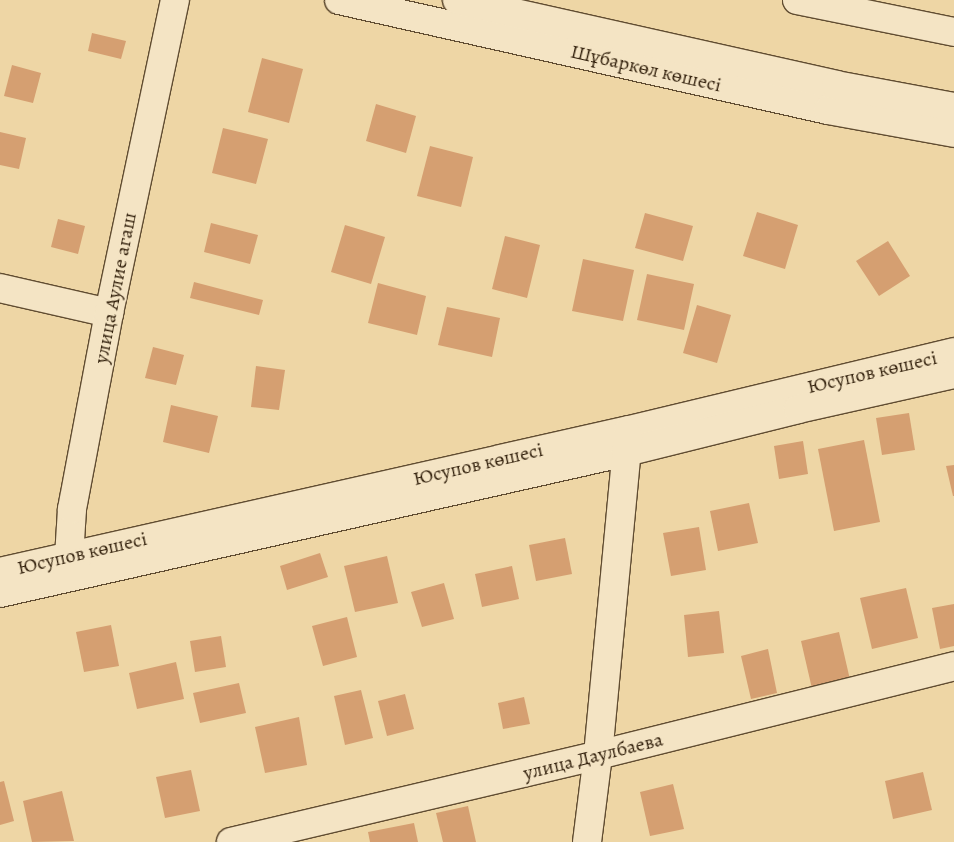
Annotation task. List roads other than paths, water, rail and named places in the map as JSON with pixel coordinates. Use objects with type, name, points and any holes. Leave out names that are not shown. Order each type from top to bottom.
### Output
[{"type":"street","name":"улица Аулие агаш","points":[[73,567],[72,508],[110,313],[175,0]]},
{"type":"street","name":"Шұбаркөл көшесі","points":[[339,0],[828,110],[954,132]]},
{"type":"street","name":"Шұбаркөл көшесі","points":[[457,0],[836,85],[954,107]]},
{"type":"street","points":[[797,0],[954,32]]},
{"type":"street","points":[[0,288],[110,313]]},
{"type":"street","name":"Юсупов көшесі","points":[[627,441],[954,352]]},
{"type":"street","name":"Юсупов көшесі","points":[[0,593],[73,567],[627,441],[798,409],[954,374]]},
{"type":"street","points":[[588,842],[598,755],[627,441]]},
{"type":"street","name":"Юсупов көшесі","points":[[0,572],[73,567]]},
{"type":"street","name":"улица Даулбаева","points":[[231,842],[598,755],[954,666]]}]
